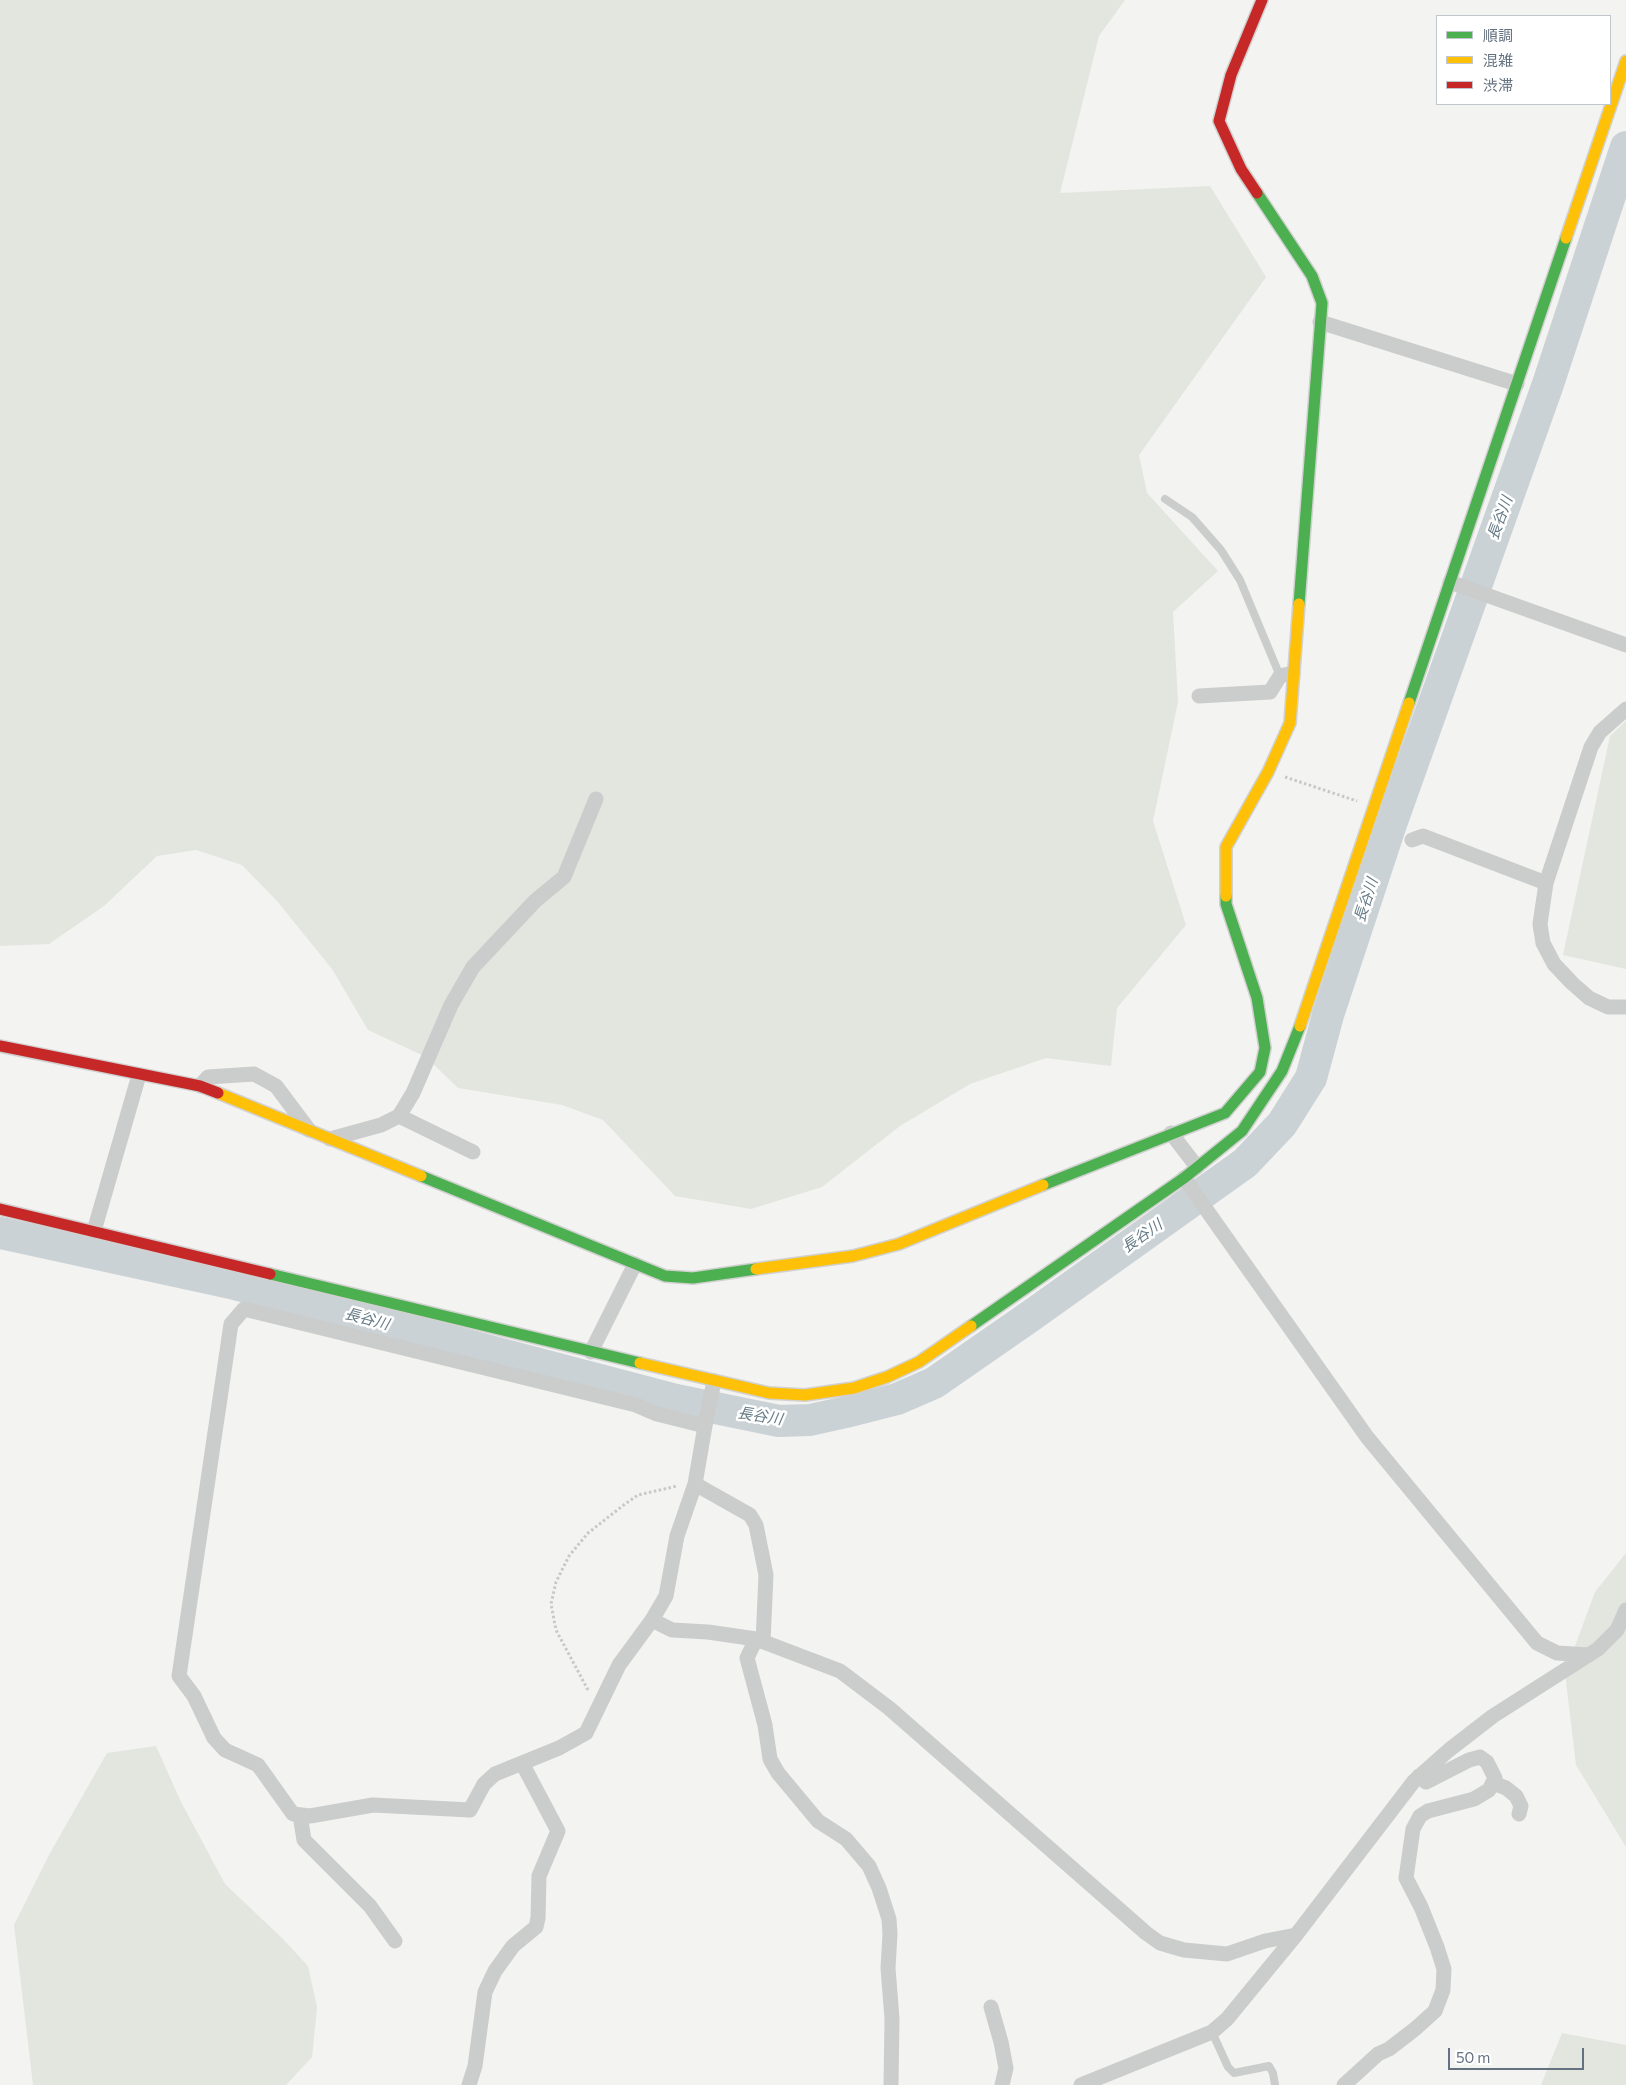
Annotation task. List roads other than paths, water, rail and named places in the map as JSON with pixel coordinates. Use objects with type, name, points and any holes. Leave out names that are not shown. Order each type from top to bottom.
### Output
[{"type":"street","points":[[0,1046],[200,1086],[665,1276],[693,1278],[852,1256],[899,1244],[1225,1113],[1260,1072],[1265,1048],[1257,998],[1226,904],[1226,847],[1268,772],[1290,723],[1287,674],[1322,303],[1312,276],[1242,169],[1219,121],[1231,76],[1262,0]]},
{"type":"street","points":[[0,1209],[714,1381],[769,1393],[805,1395],[854,1388],[887,1377],[918,1362],[1184,1178],[1242,1131],[1282,1071],[1301,1023],[1626,61]]},
{"type":"street","points":[[1320,322],[1517,384]]},
{"type":"street","points":[[1450,582],[1626,645]]},
{"type":"street","points":[[1199,696],[1270,692],[1287,674]]},
{"type":"street","points":[[1626,709],[1600,732],[1591,747],[1546,883],[1540,924],[1543,943],[1554,964],[1590,998],[1608,1007],[1626,1006]]},
{"type":"street","points":[[330,1139],[381,1125],[399,1116],[413,1093],[451,1005],[473,967],[535,902],[564,877],[596,799]]},
{"type":"street","points":[[1412,840],[1423,836],[1546,883]]},
{"type":"street","points":[[94,1231],[139,1074]]},
{"type":"street","points":[[200,1086],[208,1077],[254,1074],[276,1086],[309,1131]]},
{"type":"street","points":[[399,1116],[473,1152]]},
{"type":"street","points":[[1172,1133],[1197,1166]]},
{"type":"street","points":[[1184,1178],[1367,1437],[1537,1644],[1556,1653],[1589,1655]]},
{"type":"street","points":[[591,1352],[635,1264]]},
{"type":"street","points":[[705,1426],[657,1414],[636,1404],[244,1310],[231,1324],[179,1676],[194,1696],[214,1738],[225,1750],[258,1765],[293,1814],[310,1816],[373,1805],[470,1810],[484,1784],[495,1774],[559,1748],[586,1733],[619,1665],[652,1620],[666,1596],[677,1536],[696,1480],[714,1381]]},
{"type":"street","points":[[696,1480],[750,1515],[756,1525],[766,1574],[759,1640],[747,1658],[765,1725],[770,1759],[778,1774],[818,1820],[846,1839],[869,1866],[879,1888],[889,1919],[888,1968],[892,2019],[891,2085]]},
{"type":"street","points":[[1081,2085],[1212,2032],[1226,2019],[1296,1935],[1419,1776],[1448,1750],[1493,1716],[1598,1649],[1617,1630],[1626,1611]]},
{"type":"street","points":[[652,1620],[672,1630],[708,1632],[759,1640],[840,1670],[889,1708],[1146,1933],[1160,1942],[1184,1950],[1227,1954],[1265,1941],[1296,1935]]},
{"type":"street","points":[[1344,2085],[1378,2054],[1389,2049],[1435,2011],[1443,1990],[1444,1969],[1437,1947],[1421,1907],[1406,1878],[1413,1828],[1420,1816],[1428,1811],[1474,1799],[1489,1790],[1495,1778],[1488,1762],[1480,1757],[1469,1760],[1426,1782],[1419,1776]]},
{"type":"street","points":[[470,2085],[475,2066],[485,1992],[495,1971],[512,1946],[536,1927],[539,1876],[558,1831],[522,1763]]},
{"type":"street","points":[[1493,1783],[1506,1788],[1516,1796],[1521,1806],[1519,1814]]},
{"type":"street","points":[[300,1815],[304,1840],[370,1906],[395,1941]]},
{"type":"street","points":[[991,2007],[1002,2042],[1006,2068],[1002,2085]]},
{"type":"lane","points":[[1165,499],[1192,517],[1221,550],[1240,580],[1287,674]]},
{"type":"lane","points":[[1212,2032],[1228,2067],[1234,2073],[1269,2066],[1273,2073],[1275,2085]]},
{"type":"waterway","name":"長谷川","points":[[0,1233],[231,1283],[676,1400],[779,1421],[810,1420],[846,1412],[897,1399],[934,1383],[1245,1163],[1282,1124],[1311,1078],[1328,1015],[1391,824],[1548,384],[1626,147]]}]
